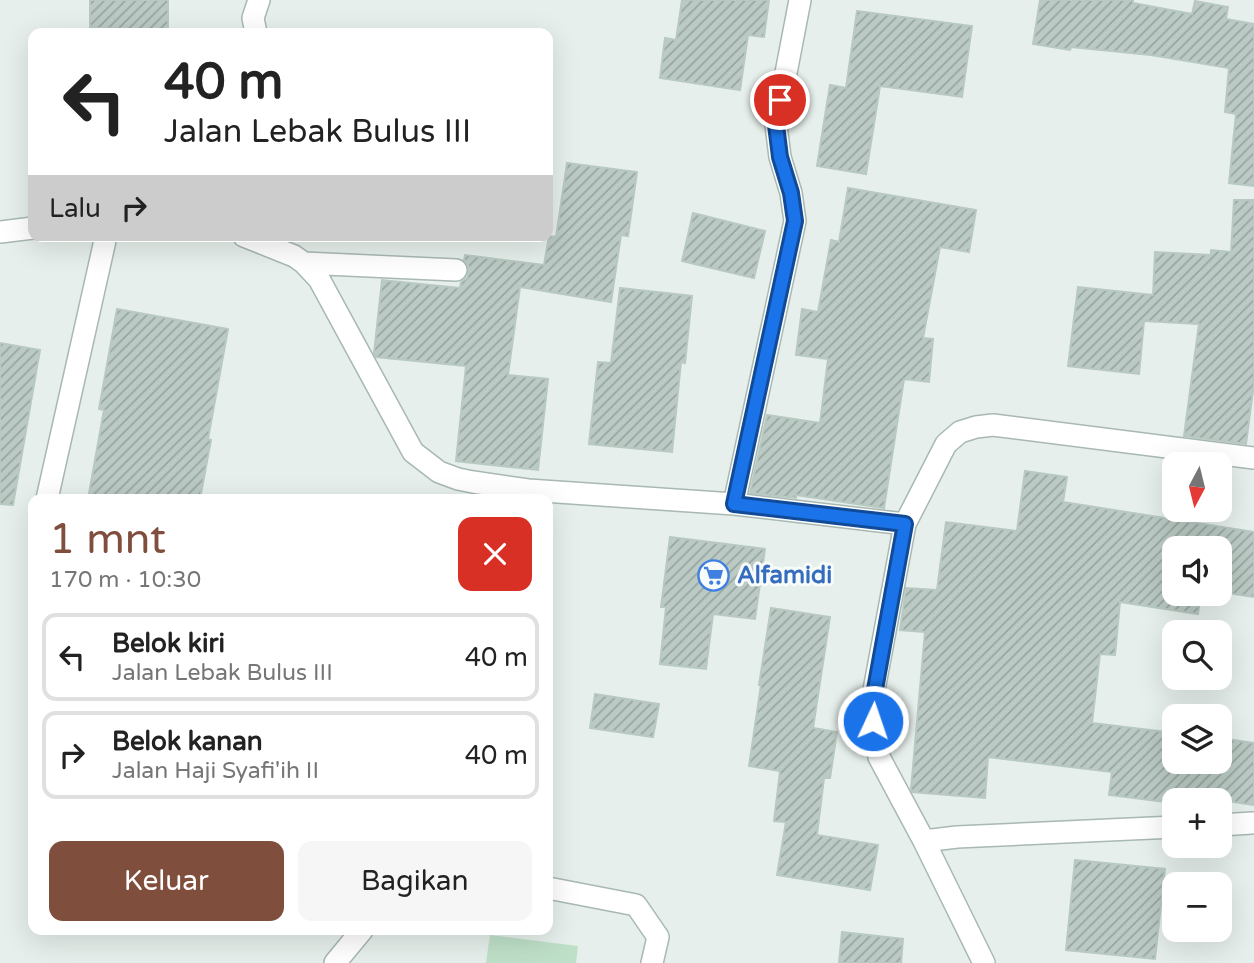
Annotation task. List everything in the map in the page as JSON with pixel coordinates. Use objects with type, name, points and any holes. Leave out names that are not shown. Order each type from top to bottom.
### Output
[{"type":"street","points":[[255,28],[253,18],[259,0]]},
{"type":"street","points":[[734,504],[795,221],[791,193],[780,157],[776,125],[800,0]]},
{"type":"street","points":[[0,232],[28,229]]},
{"type":"street","points":[[48,494],[105,242]]},
{"type":"street","points":[[279,243],[319,279],[413,452],[439,471],[458,479],[528,490],[734,504],[905,524]]},
{"type":"street","points":[[304,263],[456,270]]},
{"type":"street","points":[[984,963],[925,841],[879,757],[872,706],[905,524],[946,444],[960,432],[993,425],[1254,458]]},
{"type":"street","points":[[1232,824],[1252,823]]},
{"type":"street","points":[[925,841],[957,837],[1162,828]]},
{"type":"street","points":[[553,888],[636,905],[658,937],[652,963]]},
{"type":"street","points":[[335,963],[358,935]]},
{"type":"green space","points":[[490,935],[578,946],[576,963],[486,963]]},
{"type":"building","points":[[90,0],[168,0],[168,28],[90,28]]},
{"type":"building","points":[[682,0],[769,0],[764,37],[748,35],[740,90],[660,78],[665,38],[676,40]]},
{"type":"building","points":[[1040,0],[1133,0],[1133,3],[1192,14],[1195,1],[1228,7],[1226,19],[1254,24],[1254,186],[1229,183],[1236,114],[1225,112],[1229,68],[1151,55],[1071,47],[1070,50],[1033,44]]},
{"type":"building","points":[[857,11],[972,26],[962,97],[880,86],[866,174],[817,166],[830,85],[846,88]]},
{"type":"building","points":[[567,163],[637,172],[628,236],[621,235],[611,302],[520,287],[508,375],[548,379],[538,470],[456,461],[466,366],[376,357],[374,353],[382,280],[460,288],[469,271],[464,260],[465,255],[544,265],[548,242],[553,242],[553,237],[556,237]]},
{"type":"building","points":[[848,188],[976,210],[969,252],[940,247],[923,338],[933,339],[929,382],[904,379],[884,508],[796,495],[796,498],[750,493],[767,415],[820,423],[828,359],[796,355],[802,309],[818,312],[831,240],[839,242]]},
{"type":"building","points":[[1234,200],[1254,200],[1254,383],[1246,444],[1184,436],[1199,324],[1144,321],[1139,374],[1068,366],[1078,287],[1153,295],[1155,252],[1211,255],[1211,250],[1231,252]]},
{"type":"building","points":[[693,213],[765,231],[754,278],[682,261]]},
{"type":"building","points":[[620,288],[692,296],[685,363],[681,362],[672,452],[589,444],[598,362],[611,363]]},
{"type":"building","points":[[117,309],[228,329],[201,494],[89,494],[104,410],[99,409]]},
{"type":"building","points":[[0,343],[40,350],[13,505],[0,504]]},
{"type":"building","points":[[1025,471],[1067,477],[1063,502],[1162,518],[1162,522],[1190,522],[1254,532],[1254,597],[1232,594],[1232,536],[1162,536],[1162,606],[1199,606],[1198,614],[1120,602],[1115,655],[1100,654],[1092,723],[1162,732],[1162,774],[1232,774],[1232,740],[1254,743],[1254,805],[1232,802],[1232,788],[1162,788],[1162,802],[1109,795],[1112,772],[988,757],[985,798],[912,792],[925,632],[900,630],[906,588],[937,590],[946,522],[1017,531]]},
{"type":"building","points":[[670,537],[765,549],[755,619],[713,614],[706,669],[660,664],[666,607],[661,607]]},
{"type":"building","points":[[771,608],[830,617],[813,728],[837,732],[830,778],[824,778],[817,835],[878,845],[870,890],[777,875],[786,822],[774,821],[780,771],[749,766]]},
{"type":"building","points":[[595,694],[659,704],[653,737],[590,728]]},
{"type":"building","points":[[1075,860],[1165,869],[1162,872],[1155,959],[1066,950]]},
{"type":"building","points":[[842,932],[903,939],[901,963],[839,963]]},
{"type":"place","name":"Alfamidi","points":[[714,575]]},
{"type":"route","points":[[780,100],[776,125],[780,157],[791,193],[795,221],[734,504],[905,524],[872,706],[873,721]]}]
